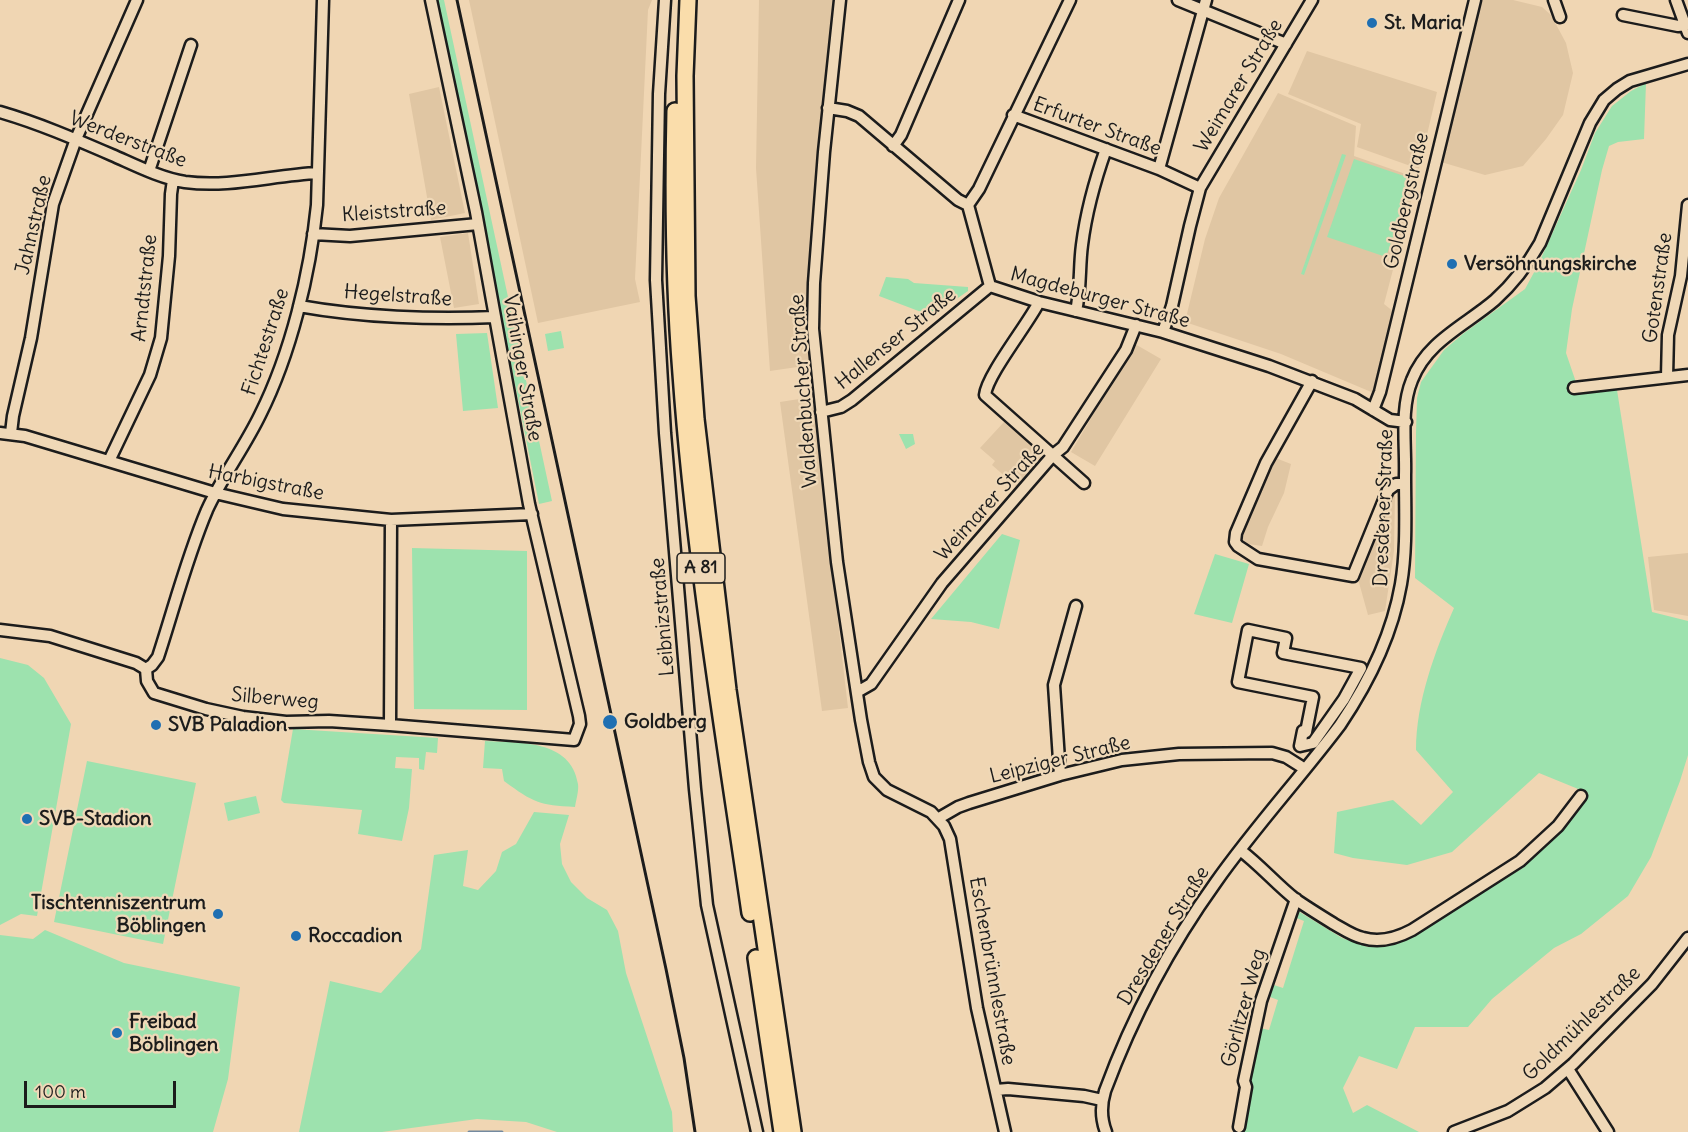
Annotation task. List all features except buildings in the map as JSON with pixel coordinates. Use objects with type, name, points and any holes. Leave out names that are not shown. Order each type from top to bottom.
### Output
[{"type":"highway","name":"A 81","points":[[679,0],[674,134],[676,275],[684,416],[713,670],[782,1132]]},
{"type":"highway","name":"A 81","points":[[688,0],[685,76],[687,296],[696,419],[728,690],[793,1132]]},
{"type":"street","name":"Jahnstraße","points":[[6,433],[13,417],[31,338],[49,220],[60,181],[136,0]]},
{"type":"street","name":"Fichtestraße","points":[[146,669],[158,657],[187,564],[215,494],[243,449],[262,412],[299,306],[313,234],[318,173],[323,0]]},
{"type":"street","name":"Vaihinger Straße","points":[[431,0],[478,224],[532,514],[579,716],[574,740]]},
{"type":"street","name":"Leibnizstraße","points":[[665,0],[658,94],[656,280],[665,433],[707,905],[757,1132]]},
{"type":"street","name":"Waldenbucher Straße","points":[[840,0],[828,108],[814,283],[813,329],[835,549],[857,692],[869,762],[874,777],[887,790],[939,818]]},
{"type":"street","points":[[893,146],[901,135],[959,0]]},
{"type":"street","points":[[828,108],[848,111],[859,116],[958,200],[968,205],[979,189],[1070,0]]},
{"type":"street","points":[[1178,0],[1204,5],[1286,44]]},
{"type":"street","name":"Weimarer Straße","points":[[1163,332],[1172,306],[1200,188],[1312,0]]},
{"type":"street","name":"Goldbergstraße","points":[[1373,410],[1380,392],[1474,0]]},
{"type":"street","points":[[1554,0],[1560,17]]},
{"type":"street","points":[[1676,0],[1687,29]]},
{"type":"street","points":[[1160,169],[1204,5]]},
{"type":"street","points":[[1623,15],[1687,29]]},
{"type":"street","points":[[149,171],[191,45]]},
{"type":"street","name":"Dresdener Straße","points":[[1102,1100],[1133,1024],[1161,970],[1199,907],[1240,850],[1340,725],[1356,702],[1376,664],[1389,632],[1401,582],[1409,387],[1422,362],[1443,338],[1496,299],[1531,259],[1540,243],[1590,123],[1604,100],[1617,88],[1630,81],[1688,64]]},
{"type":"street","name":"Werderstraße","points":[[0,112],[173,180],[224,184],[289,174],[318,173]]},
{"type":"street","name":"Erfurter Straße","points":[[1013,115],[1160,169],[1200,188]]},
{"type":"street","points":[[1076,311],[1084,236],[1106,149]]},
{"type":"street","name":"Arndtstraße","points":[[109,461],[150,375],[161,338],[173,180]]},
{"type":"street","name":"Magdeburger Straße","points":[[968,205],[990,286],[1039,302],[1163,332],[1312,381],[1355,399],[1390,420],[1406,422]]},
{"type":"street","name":"Gotenstraße","points":[[1667,377],[1668,335],[1681,276],[1688,205]]},
{"type":"street","name":"Kleiststraße","points":[[313,234],[350,236],[478,224]]},
{"type":"street","name":"Hallenser Straße","points":[[821,412],[841,407],[852,400],[990,286]]},
{"type":"street","points":[[1039,302],[985,395],[1084,483]]},
{"type":"street","name":"Hegelstraße","points":[[299,306],[453,319],[495,316]]},
{"type":"street","name":"Weimarer Straße","points":[[857,692],[872,684],[942,583],[1053,455],[1063,447],[1126,350],[1136,325]]},
{"type":"street","points":[[1574,388],[1688,375]]},
{"type":"street","points":[[1312,381],[1266,463],[1236,533],[1235,542],[1238,546],[1258,559],[1353,576],[1388,490],[1396,484],[1405,484]]},
{"type":"street","name":"Harbigstraße","points":[[6,433],[109,461],[215,494],[283,509],[391,520],[532,514]]},
{"type":"street","points":[[390,725],[391,520]]},
{"type":"street","points":[[1060,775],[1054,685],[1076,606]]},
{"type":"street","points":[[0,630],[50,636],[136,663],[146,669]]},
{"type":"street","points":[[1248,630],[1286,638],[1283,653],[1361,668],[1344,699],[1313,743],[1299,746],[1303,731],[1306,732],[1313,697],[1238,682],[1248,630]]},
{"type":"street","name":"Silberweg","points":[[146,669],[147,681],[154,693],[206,709],[259,720],[390,725],[574,740]]},
{"type":"street","name":"Leipziger Straße","points":[[939,818],[958,807],[1060,775],[1122,760],[1179,754],[1272,753],[1286,757],[1305,769]]},
{"type":"street","points":[[1240,850],[1264,868],[1296,899],[1345,930],[1363,938],[1384,940],[1399,937],[1520,861],[1558,826],[1581,796]]},
{"type":"street","name":"Eschenbrünnlestraße","points":[[939,818],[948,833],[952,847],[975,997],[1005,1132]]},
{"type":"street","name":"Görlitzer Weg","points":[[1239,1127],[1253,1030],[1296,899]]},
{"type":"street","name":"Goldmühlestraße","points":[[1454,1132],[1520,1105],[1568,1069],[1652,984],[1688,938]]},
{"type":"street","points":[[1568,1069],[1608,1132]]},
{"type":"street","points":[[996,1090],[1008,1089],[1084,1096],[1102,1100],[1102,1117],[1106,1132]]},
{"type":"shaded area","points":[[469,0],[652,0],[648,10],[635,279],[640,302],[538,323]]},
{"type":"shaded area","points":[[759,0],[836,0],[809,307],[811,365],[770,371],[756,168]]},
{"type":"shaded area","points":[[1481,0],[1513,0],[1542,7],[1551,15],[1566,43],[1573,73],[1563,115],[1523,166],[1485,175],[1441,162]]},
{"type":"shaded area","points":[[1307,51],[1437,92],[1419,169],[1357,147],[1361,124],[1288,94]]},
{"type":"shaded area","points":[[439,87],[465,213],[431,220],[409,94]]},
{"type":"shaded area","points":[[1278,93],[1356,126],[1354,156],[1417,178],[1384,304],[1394,312],[1376,394],[1281,354],[1185,322],[1205,239],[1219,198]]},
{"type":"shaded area","points":[[468,233],[479,304],[454,308],[440,237]]},
{"type":"shaded area","points":[[1135,344],[1161,359],[1095,466],[1071,452]]},
{"type":"shaded area","points":[[812,397],[848,708],[822,711],[780,402]]},
{"type":"shaded area","points":[[1004,422],[1045,457],[1017,487],[992,465],[995,461],[980,448]]},
{"type":"shaded area","points":[[1273,457],[1291,464],[1284,493],[1262,546],[1248,544],[1241,538],[1242,527]]},
{"type":"shaded area","points":[[1395,494],[1394,551],[1385,611],[1368,615],[1358,579],[1390,497]]},
{"type":"shaded area","points":[[1688,553],[1688,616],[1654,610],[1648,557]]},
{"type":"green space","points":[[438,0],[444,0],[552,501],[539,504]]},
{"type":"green space","points":[[1646,83],[1644,139],[1618,142],[1609,146],[1572,309],[1566,353],[1580,394],[1617,390],[1652,612],[1688,621],[1688,755],[1651,857],[1628,896],[1581,934],[1554,948],[1492,999],[1468,1027],[1415,1027],[1397,1069],[1359,1056],[1343,1088],[1353,1113],[1367,1105],[1419,1132],[1241,1132],[1250,1079],[1248,1070],[1260,1028],[1269,1030],[1278,1000],[1270,997],[1274,985],[1283,988],[1304,921],[1294,917],[1295,913],[1298,911],[1342,938],[1368,947],[1403,939],[1434,923],[1524,867],[1553,837],[1588,793],[1539,773],[1452,852],[1407,865],[1353,858],[1334,853],[1337,812],[1393,800],[1421,825],[1453,792],[1416,750],[1423,695],[1454,608],[1415,578],[1417,398],[1421,382],[1444,350],[1525,289],[1581,170],[1595,133],[1612,106]]},
{"type":"green space","points":[[1342,154],[1346,155],[1304,275],[1301,274]]},
{"type":"green space","points":[[1354,159],[1413,179],[1386,257],[1327,237]]},
{"type":"green space","points":[[886,277],[908,279],[914,283],[968,287],[968,291],[955,300],[951,295],[929,315],[879,296]]},
{"type":"green space","points":[[561,331],[564,348],[548,351],[545,334]]},
{"type":"green space","points":[[487,333],[498,408],[463,411],[456,334]]},
{"type":"green space","points":[[899,434],[913,434],[915,444],[906,449]]},
{"type":"green space","points":[[1002,534],[1020,540],[999,629],[971,622],[931,619]]},
{"type":"green space","points":[[412,548],[527,551],[527,710],[414,709]]},
{"type":"green space","points":[[1215,554],[1249,564],[1232,623],[1194,614]]},
{"type":"green space","name":"SVB-Stadion","points":[[0,658],[28,665],[44,678],[71,724],[37,916],[21,914],[0,925]]},
{"type":"green space","points":[[293,729],[438,738],[437,753],[426,752],[424,770],[419,769],[419,758],[396,757],[395,768],[412,769],[409,808],[402,841],[358,834],[362,810],[284,803],[281,800]]},
{"type":"green space","points":[[485,741],[542,746],[565,759],[573,769],[578,784],[575,807],[537,802],[504,781],[502,769],[483,768]]},
{"type":"green space","points":[[87,761],[196,783],[163,944],[54,922]]},
{"type":"green space","points":[[256,796],[260,813],[228,821],[224,803]]},
{"type":"green space","points":[[534,812],[569,815],[560,844],[562,864],[571,882],[587,898],[607,910],[618,931],[626,973],[672,1112],[673,1132],[557,1132],[526,1122],[477,1119],[382,1132],[299,1132],[330,981],[381,993],[421,949],[434,855],[468,850],[463,886],[478,890],[496,871],[502,852],[516,844]]},
{"type":"green space","name":"Freibad Böblingen","points":[[45,930],[124,963],[240,987],[228,1079],[213,1132],[0,1132],[0,935],[33,939]]},
{"type":"waterway","points":[[469,1132],[502,1132]]},
{"type":"railway","points":[[457,0],[666,969],[684,1058],[695,1132]]},
{"type":"place","name":"St. Maria","points":[[1372,23]]},
{"type":"place","name":"Versöhnungskirche","points":[[1452,264]]},
{"type":"place","name":"Goldberg","points":[[610,722]]},
{"type":"place","name":"SVB Paladion","points":[[156,725]]},
{"type":"place","name":"SVB-Stadion","points":[[27,819]]},
{"type":"place","name":"Tischtenniszentrum Böblingen","points":[[218,914]]},
{"type":"place","name":"Roccadion","points":[[296,936]]},
{"type":"place","name":"Freibad Böblingen","points":[[117,1033]]}]
